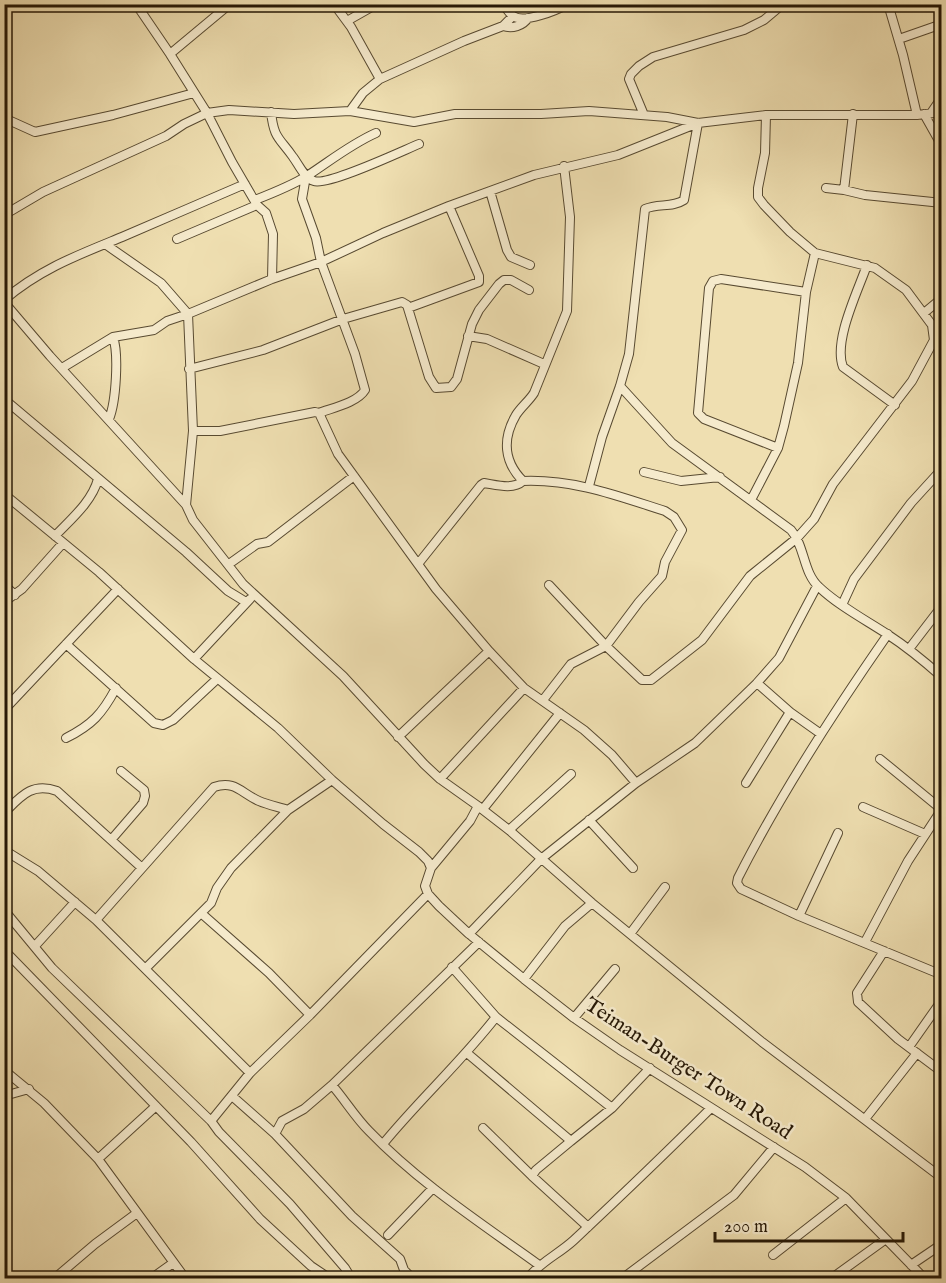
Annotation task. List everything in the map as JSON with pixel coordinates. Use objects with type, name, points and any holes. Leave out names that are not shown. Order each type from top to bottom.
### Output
[{"type":"street","points":[[136,4],[207,113],[245,184],[266,213],[273,234],[272,279]]},
{"type":"street","points":[[170,54],[230,4]]},
{"type":"street","points":[[334,4],[347,21],[380,79]]},
{"type":"street","points":[[347,21],[377,4]]},
{"type":"street","points":[[503,4],[513,16],[528,18]]},
{"type":"street","points":[[503,26],[508,28],[516,26],[528,18],[568,4]]},
{"type":"street","points":[[644,115],[629,79],[639,66],[652,57],[744,30],[764,20],[783,4]]},
{"type":"street","points":[[888,4],[924,114],[942,146]]},
{"type":"street","points":[[350,111],[363,93],[380,79],[503,26],[513,16]]},
{"type":"street","points":[[899,39],[942,24]]},
{"type":"street","points":[[939,59],[942,75]]},
{"type":"street","points":[[4,118],[35,132],[113,115],[194,93]]},
{"type":"street","points":[[924,114],[942,97]]},
{"type":"street","points":[[4,215],[43,192],[166,136],[207,113],[229,110],[294,114],[350,111],[414,122],[455,114],[541,114],[589,111],[667,117],[698,123]]},
{"type":"street","points":[[271,112],[273,131],[306,176],[320,183],[419,144]]},
{"type":"street","points":[[62,368],[113,337],[154,330],[167,321],[321,262],[448,206],[564,166],[618,155],[698,123],[766,115],[942,112]]},
{"type":"street","points":[[844,190],[853,114]]},
{"type":"street","points":[[549,585],[606,646],[642,680],[651,680],[702,640],[750,576],[797,538],[814,519],[840,474],[895,405],[938,342],[932,325],[906,290],[880,271],[867,265],[815,253],[764,206],[758,197],[758,188],[765,153],[766,115]]},
{"type":"street","points":[[589,486],[629,354],[645,209],[652,206],[678,205],[684,201],[698,123]]},
{"type":"street","points":[[177,239],[283,190],[349,147],[376,133]]},
{"type":"street","points":[[523,481],[513,471],[506,452],[507,441],[517,414],[534,393],[567,311],[570,218],[564,166]]},
{"type":"street","points":[[193,431],[220,431],[319,413],[356,399],[363,394],[355,354],[321,262],[316,237],[302,199],[306,176]]},
{"type":"street","points":[[245,184],[42,272],[23,284],[4,301],[186,505],[243,584],[343,676],[440,779],[509,830],[592,903],[762,1042],[942,1178]]},
{"type":"street","points":[[826,188],[865,195],[942,203]]},
{"type":"street","points":[[490,191],[507,250],[511,257],[530,265]]},
{"type":"street","points":[[408,308],[478,282],[479,276],[448,206]]},
{"type":"street","points":[[105,244],[161,283],[188,314],[193,431],[186,505]]},
{"type":"street","points":[[751,500],[778,448],[798,363],[806,292],[815,253]]},
{"type":"street","points":[[867,265],[842,339],[840,359],[843,367],[895,405]]},
{"type":"street","points":[[778,448],[704,419],[698,413],[709,288],[713,281],[721,279],[806,292]]},
{"type":"street","points":[[189,369],[263,350],[343,319],[402,302],[408,308],[429,377],[436,388],[451,387],[457,379],[468,336],[479,310],[499,284],[504,280],[511,280],[529,290]]},
{"type":"street","points":[[924,314],[942,298]]},
{"type":"street","points":[[468,336],[488,339],[544,364]]},
{"type":"street","points":[[109,419],[114,408],[116,392],[117,350],[113,337]]},
{"type":"street","points":[[620,386],[672,443],[791,530],[797,538],[805,563],[817,586],[909,649],[942,677]]},
{"type":"street","points":[[4,399],[186,552],[228,591],[246,602]]},
{"type":"street","points":[[319,413],[331,444],[436,589],[489,651],[524,688],[584,730],[612,755],[636,783]]},
{"type":"street","points":[[842,605],[854,579],[911,504],[942,470]]},
{"type":"street","points":[[644,472],[681,481],[720,477]]},
{"type":"street","points":[[229,564],[257,544],[268,542],[354,476]]},
{"type":"street","points":[[55,536],[88,500],[95,490],[98,479]]},
{"type":"street","points":[[418,564],[484,483],[508,486],[536,480],[589,486],[665,511],[674,517],[682,530],[665,562],[662,576],[606,646],[571,664],[543,700]]},
{"type":"street","points":[[4,494],[118,590],[217,679],[278,728],[332,780],[419,852],[431,868]]},
{"type":"street","points":[[4,602],[15,595],[63,543]]},
{"type":"street","points":[[4,585],[15,595]]},
{"type":"street","points":[[470,934],[541,859],[636,783],[695,743],[757,682],[779,658],[817,586]]},
{"type":"street","points":[[4,710],[118,590]]},
{"type":"street","points":[[194,659],[254,594]]},
{"type":"street","points":[[909,649],[942,606]]},
{"type":"street","points":[[888,634],[821,734],[762,830],[737,883],[741,889],[799,916],[942,975]]},
{"type":"street","points":[[66,644],[154,723],[163,725],[173,720],[217,679]]},
{"type":"street","points":[[399,736],[489,651]]},
{"type":"street","points":[[757,682],[789,712],[821,734]]},
{"type":"street","points":[[66,738],[85,729],[95,720],[116,688]]},
{"type":"street","points":[[440,779],[524,688]]},
{"type":"street","points":[[211,1121],[250,1073],[428,894],[424,886],[431,868],[560,712]]},
{"type":"street","points":[[746,783],[789,712]]},
{"type":"street","points":[[865,942],[908,861],[941,809],[880,759]]},
{"type":"street","points":[[111,840],[143,803],[145,796],[144,790],[121,771]]},
{"type":"street","points":[[509,830],[571,774]]},
{"type":"street","points":[[147,968],[211,903],[217,888],[231,868],[288,810],[332,780]]},
{"type":"street","points":[[96,920],[214,787],[224,783],[234,786],[260,801],[288,810]]},
{"type":"street","points":[[4,813],[21,796],[34,789],[47,787],[57,791],[142,868]]},
{"type":"street","points":[[863,807],[925,834]]},
{"type":"street","points":[[589,820],[633,868]]},
{"type":"street","points":[[799,916],[838,833]]},
{"type":"street","points":[[4,850],[38,871],[96,920],[147,968],[250,1073]]},
{"type":"street","points":[[630,934],[665,887]]},
{"type":"street","name":"Teiman-Burger Town Road","points":[[428,894],[438,906],[479,942],[574,1018],[805,1167],[846,1197],[924,1278]]},
{"type":"street","points":[[35,946],[75,902]]},
{"type":"street","points":[[525,979],[565,926],[592,903]]},
{"type":"street","points":[[4,910],[52,968],[211,1121],[290,1204],[351,1278]]},
{"type":"street","points":[[201,913],[269,973],[310,1015]]},
{"type":"street","points":[[275,1134],[282,1121],[304,1109],[332,1085],[479,942]]},
{"type":"street","points":[[4,950],[156,1106],[260,1219],[311,1266],[329,1278]]},
{"type":"street","points":[[884,951],[857,993],[858,1002],[909,1047],[942,1072]]},
{"type":"street","points":[[452,966],[496,1017],[612,1107]]},
{"type":"street","points":[[574,1018],[615,969]]},
{"type":"street","points":[[909,1047],[942,1000]]},
{"type":"street","points":[[383,1144],[449,1069],[467,1053],[496,1017]]},
{"type":"street","points":[[467,1053],[571,1141]]},
{"type":"street","points":[[866,1119],[917,1053]]},
{"type":"street","points":[[532,1176],[536,1170],[612,1107],[650,1068]]},
{"type":"street","points":[[4,1070],[44,1102],[98,1159],[185,1278]]},
{"type":"street","points":[[332,1085],[355,1116],[433,1188],[539,1265]]},
{"type":"street","points":[[4,1096],[29,1089]]},
{"type":"street","points":[[232,1096],[275,1134],[352,1216],[400,1259],[404,1270],[412,1278]]},
{"type":"street","points":[[98,1159],[156,1106]]},
{"type":"street","points":[[528,1278],[539,1265],[562,1251],[588,1227],[711,1108]]},
{"type":"street","points":[[483,1128],[588,1227]]},
{"type":"street","points":[[623,1278],[734,1196],[774,1147]]},
{"type":"street","points":[[388,1234],[433,1188]]},
{"type":"street","points":[[773,1255],[846,1197]]},
{"type":"street","points":[[55,1278],[137,1213]]},
{"type":"street","points":[[832,1278],[886,1239]]},
{"type":"street","points":[[911,1264],[942,1244]]},
{"type":"street","points":[[152,1278],[173,1263]]}]
